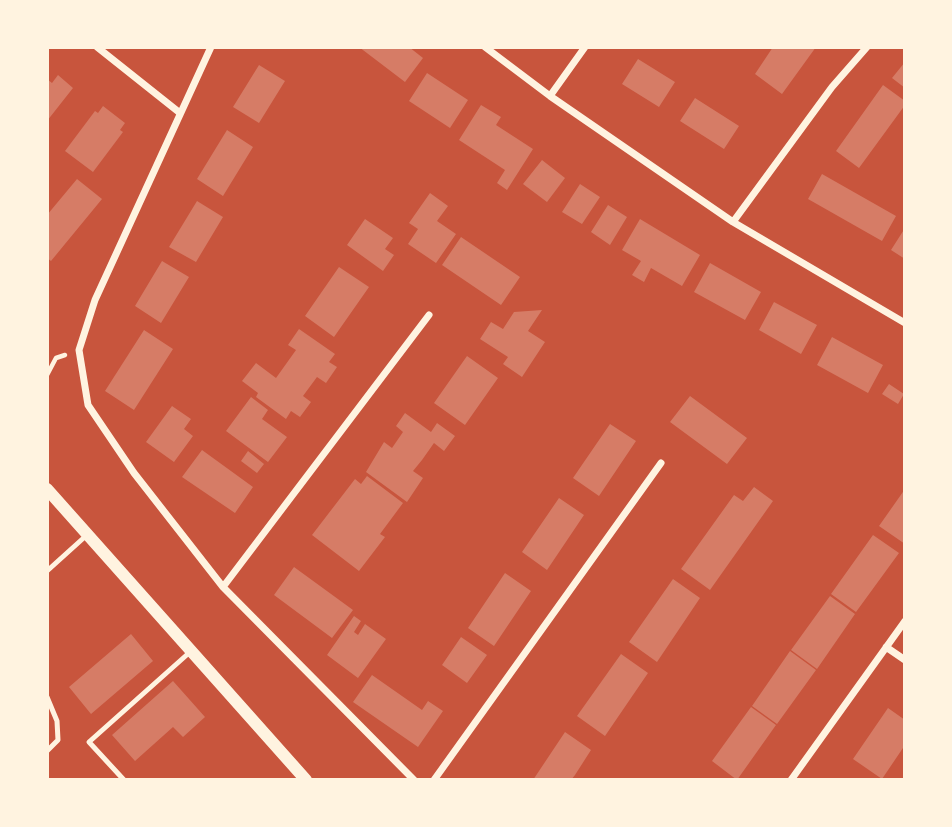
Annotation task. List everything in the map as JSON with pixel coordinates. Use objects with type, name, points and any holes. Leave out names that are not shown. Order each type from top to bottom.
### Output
[{"type":"street","points":[[97,47],[180,113]]},
{"type":"street","points":[[211,47],[95,300],[79,350],[88,405],[134,473],[223,587],[414,780]]},
{"type":"street","points":[[485,47],[550,96],[733,222],[905,323]]},
{"type":"street","points":[[550,96],[585,47]]},
{"type":"street","points":[[733,222],[832,87],[867,47]]},
{"type":"street","points":[[223,587],[429,314]]},
{"type":"street","points":[[434,780],[661,463]]},
{"type":"street","points":[[47,489],[306,780]]},
{"type":"street","points":[[791,780],[905,621]]},
{"type":"street","points":[[886,647],[905,660]]},
{"type":"lane","points":[[47,571],[88,534]]},
{"type":"lane","points":[[124,780],[89,743],[193,650]]},
{"type":"lane","points":[[47,697],[57,721],[58,740],[47,751]]},
{"type":"path","points":[[47,375],[56,358],[79,350]]},
{"type":"building","points":[[359,47],[409,47],[423,58],[405,82]]},
{"type":"building","points":[[773,47],[816,47],[782,94],[755,74]]},
{"type":"building","points":[[638,59],[675,82],[659,107],[622,84]]},
{"type":"building","points":[[905,62],[905,88],[892,78]]},
{"type":"building","points":[[259,65],[285,81],[259,123],[233,107]]},
{"type":"building","points":[[427,73],[468,100],[450,128],[409,101]]},
{"type":"building","points":[[58,75],[73,88],[47,121],[47,79],[52,83]]},
{"type":"building","points":[[883,85],[905,101],[905,105],[859,168],[836,151]]},
{"type":"building","points":[[695,98],[739,126],[724,149],[680,121]]},
{"type":"building","points":[[481,105],[501,117],[496,125],[533,149],[507,190],[497,183],[505,170],[459,140]]},
{"type":"building","points":[[103,106],[125,123],[120,130],[123,132],[93,172],[65,151],[95,111],[98,113]]},
{"type":"building","points":[[227,130],[253,147],[223,196],[197,179]]},
{"type":"building","points":[[542,160],[565,178],[547,202],[523,184]]},
{"type":"building","points":[[822,174],[896,216],[882,241],[808,199]]},
{"type":"building","points":[[77,179],[102,199],[51,261],[47,258],[47,215]]},
{"type":"building","points":[[580,184],[600,197],[582,224],[562,212]]},
{"type":"building","points":[[430,193],[448,206],[437,221],[456,234],[436,263],[408,244],[418,229],[409,223]]},
{"type":"building","points":[[197,201],[223,217],[196,262],[169,247]]},
{"type":"building","points":[[608,205],[627,217],[610,245],[591,232]]},
{"type":"building","points":[[365,219],[393,238],[385,249],[394,255],[383,271],[347,245]]},
{"type":"building","points":[[640,219],[700,255],[682,286],[651,268],[644,282],[632,275],[641,261],[622,250]]},
{"type":"building","points":[[905,228],[905,259],[891,250]]},
{"type":"building","points":[[461,237],[520,277],[501,305],[442,265]]},
{"type":"building","points":[[162,261],[189,277],[161,323],[135,306]]},
{"type":"building","points":[[710,263],[761,292],[745,320],[694,292]]},
{"type":"building","points":[[339,267],[369,287],[334,337],[305,316]]},
{"type":"building","points":[[774,302],[817,325],[801,354],[759,330]]},
{"type":"building","points":[[542,310],[528,331],[545,342],[522,377],[503,364],[508,357],[480,339],[491,322],[503,329],[514,312]]},
{"type":"building","points":[[299,329],[335,354],[329,362],[337,367],[326,383],[317,377],[303,396],[311,402],[300,417],[291,411],[286,419],[256,397],[258,393],[242,381],[256,363],[276,378],[296,350],[288,345]]},
{"type":"building","points":[[144,330],[173,349],[134,410],[105,391]]},
{"type":"building","points":[[832,337],[883,365],[868,393],[817,365]]},
{"type":"building","points":[[467,356],[498,378],[465,425],[434,403]]},
{"type":"building","points":[[889,384],[904,394],[898,404],[882,394]]},
{"type":"building","points":[[690,396],[747,438],[727,464],[670,422]]},
{"type":"building","points":[[251,397],[268,410],[262,419],[287,437],[268,462],[226,431]]},
{"type":"building","points":[[172,406],[191,419],[184,429],[193,436],[174,462],[146,442]]},
{"type":"building","points":[[405,413],[431,432],[437,423],[455,436],[444,451],[434,443],[413,471],[423,478],[407,502],[366,472],[384,442],[392,448],[403,432],[396,426]]},
{"type":"building","points":[[610,424],[636,441],[599,496],[573,478]]},
{"type":"building","points":[[202,450],[253,487],[235,513],[182,477]]},
{"type":"building","points":[[248,451],[264,464],[257,473],[241,461]]},
{"type":"building","points":[[367,476],[403,503],[380,534],[385,537],[359,571],[312,535],[355,479],[361,484]]},
{"type":"building","points":[[754,487],[773,501],[710,590],[681,569],[734,495],[743,501]]},
{"type":"building","points":[[905,489],[905,544],[879,526]]},
{"type":"building","points":[[559,498],[584,515],[547,570],[522,552]]},
{"type":"building","points":[[873,535],[899,553],[856,612],[831,594]]},
{"type":"building","points":[[294,567],[353,610],[332,638],[274,595]]},
{"type":"building","points":[[505,573],[531,591],[494,646],[468,628]]},
{"type":"building","points":[[673,579],[700,598],[657,662],[629,642]]},
{"type":"building","points":[[830,596],[855,614],[817,669],[791,650]]},
{"type":"building","points":[[354,616],[361,621],[354,632],[358,635],[365,624],[386,639],[358,678],[327,655]]},
{"type":"building","points":[[131,634],[153,661],[91,714],[69,687]]},
{"type":"building","points":[[461,637],[487,655],[467,683],[442,665]]},
{"type":"building","points":[[790,651],[816,670],[777,724],[752,706]]},
{"type":"building","points":[[621,654],[648,673],[605,736],[577,716]]},
{"type":"building","points":[[372,675],[422,710],[428,701],[443,711],[418,747],[353,702]]},
{"type":"building","points":[[173,681],[205,717],[183,737],[173,727],[135,761],[112,735]]},
{"type":"building","points":[[751,707],[776,725],[737,780],[712,761]]},
{"type":"building","points":[[888,708],[905,720],[905,745],[882,779],[853,759]]},
{"type":"building","points":[[565,732],[591,750],[575,775],[571,780],[533,780]]}]
